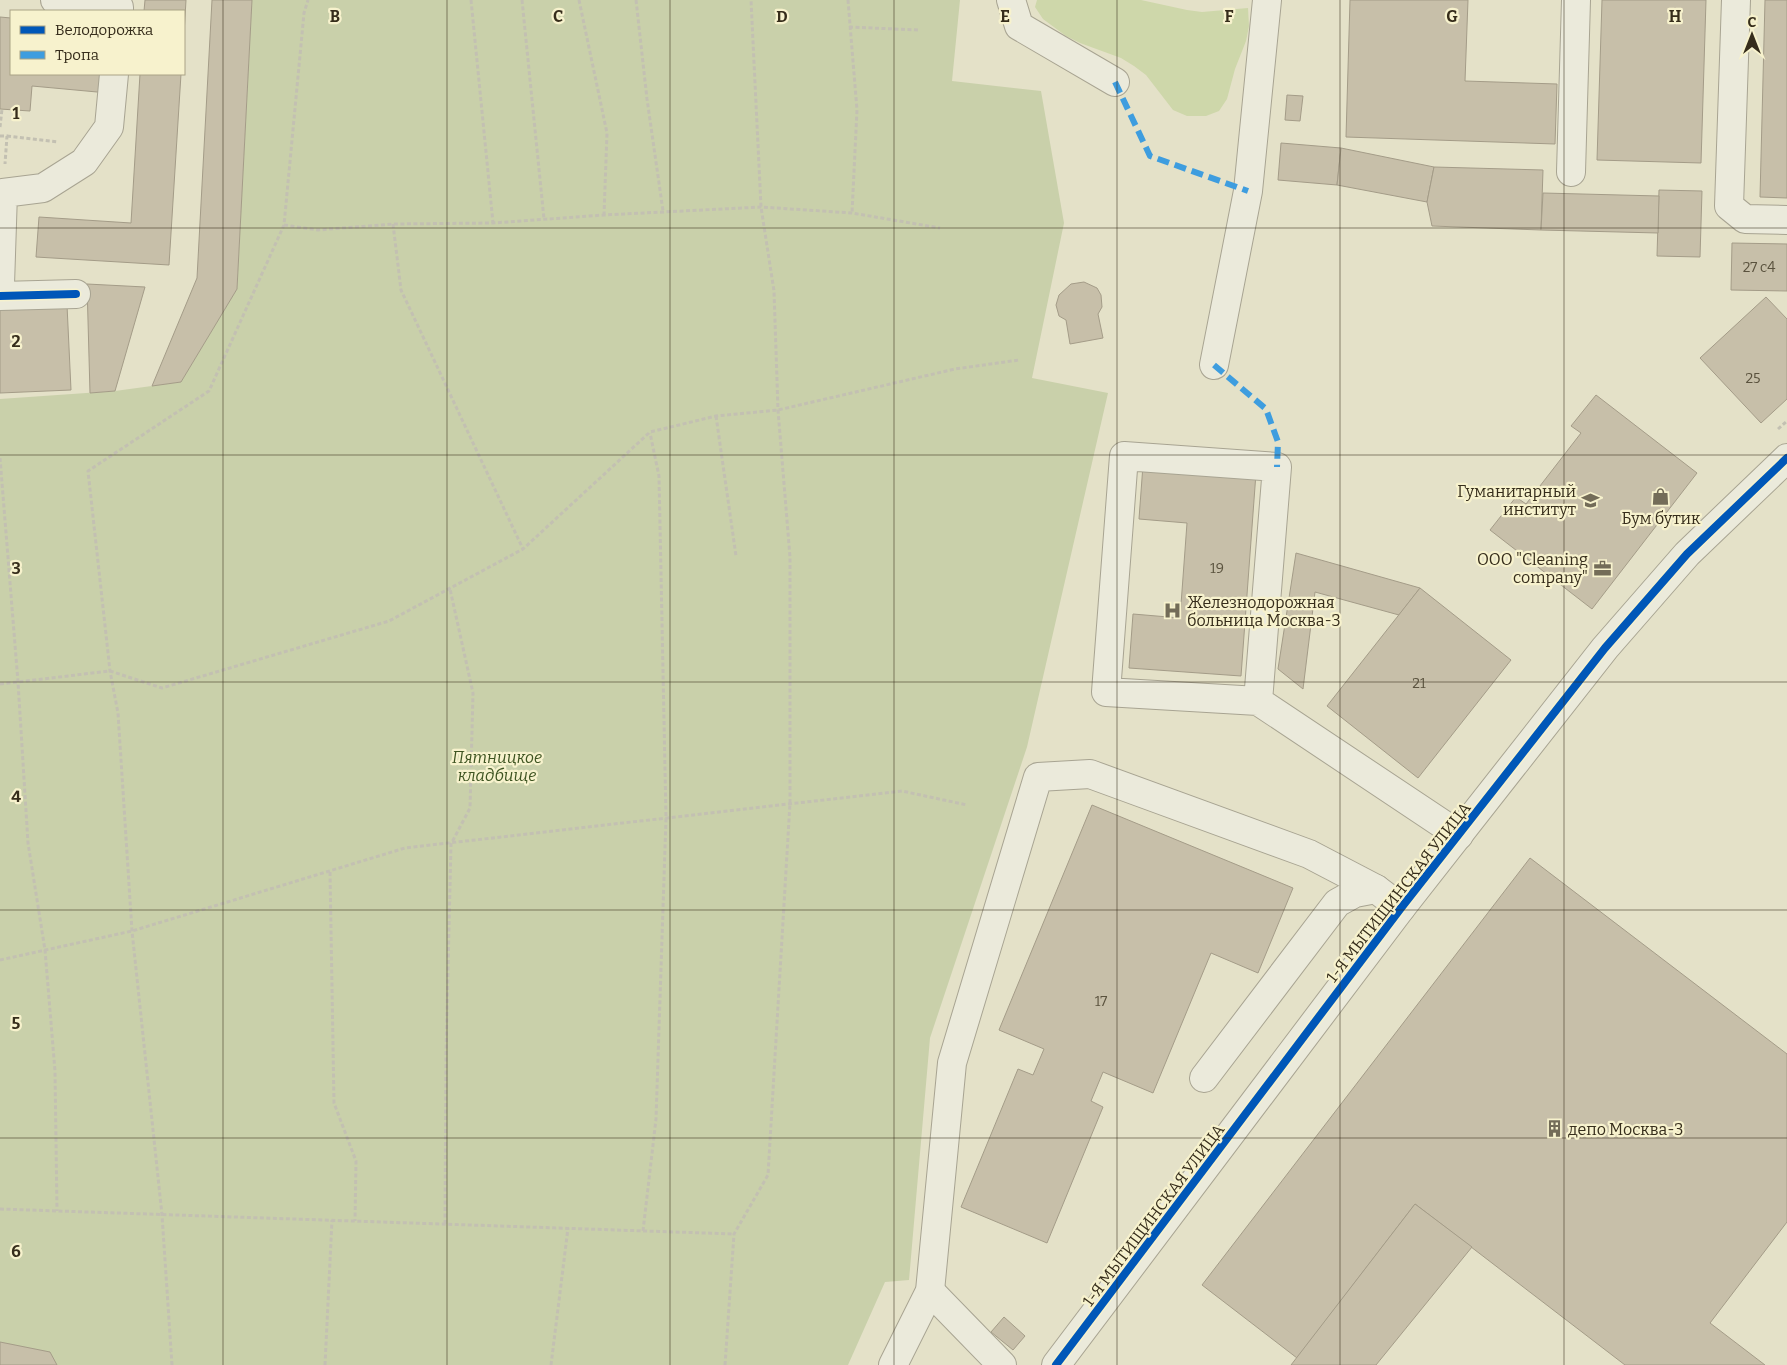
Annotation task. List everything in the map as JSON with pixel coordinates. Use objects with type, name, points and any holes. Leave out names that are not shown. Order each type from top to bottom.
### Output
[{"type":"street","points":[[55,0],[119,7],[119,10]]},
{"type":"street","points":[[1011,0],[1020,26],[1115,82]]},
{"type":"street","points":[[1214,365],[1248,191],[1267,0]]},
{"type":"street","points":[[1571,172],[1576,0]]},
{"type":"street","points":[[1736,0],[1729,206],[1745,219],[1787,220]]},
{"type":"street","points":[[0,285],[3,193],[43,188],[84,162],[110,127],[114,75]]},
{"type":"street","points":[[0,296],[76,294]]},
{"type":"street","points":[[1258,701],[1277,467],[1124,456],[1106,692],[1258,701],[1459,835]]},
{"type":"street","name":"1-Я МЫТИЩИНСКАЯ УЛИЦА","points":[[1056,1365],[1401,908],[1604,648],[1687,554],[1787,458]]},
{"type":"street","points":[[893,1365],[930,1291],[952,1063],[1038,777],[1090,774],[1309,854],[1376,889],[1401,908]]},
{"type":"street","points":[[1204,1078],[1337,903],[1355,893],[1376,889]]},
{"type":"street","points":[[930,1291],[1002,1365]]},
{"type":"path","points":[[172,1365],[162,1215],[132,931],[118,713],[110,671],[88,471],[209,391],[284,225],[304,12],[308,0]]},
{"type":"path","points":[[471,0],[493,223]]},
{"type":"path","points":[[522,0],[544,219]]},
{"type":"path","points":[[579,0],[607,133],[604,215]]},
{"type":"path","points":[[636,0],[647,99],[663,211]]},
{"type":"path","points":[[725,1365],[734,1234],[768,1175],[790,803],[790,557],[778,410],[774,291],[762,207],[751,0]]},
{"type":"path","points":[[848,0],[857,110],[852,213]]},
{"type":"path","points":[[850,27],[918,30]]},
{"type":"path","points":[[0,127],[2,109]]},
{"type":"path","points":[[7,136],[96,146]]},
{"type":"path","points":[[284,225],[318,230],[393,224],[493,223],[663,211],[762,207],[852,213],[940,228]]},
{"type":"path","points":[[393,224],[401,290],[523,550]]},
{"type":"path","points":[[0,684],[110,671],[162,688],[389,621],[523,550],[650,432],[716,416],[778,410],[955,369],[1020,360]]},
{"type":"path","points":[[716,416],[736,556]]},
{"type":"path","points":[[643,1231],[656,1119],[666,818],[659,476],[650,432]]},
{"type":"path","points":[[0,458],[18,682],[28,843],[45,950],[55,1072],[57,1211]]},
{"type":"path","points":[[445,1224],[446,1044],[451,844],[470,808],[473,693],[450,589]]},
{"type":"path","points":[[0,960],[132,931],[405,848],[902,791],[967,805]]},
{"type":"path","points":[[330,872],[334,1104],[356,1160],[355,1221]]},
{"type":"path","points":[[0,1209],[734,1234]]},
{"type":"path","points":[[325,1365],[332,1220]]},
{"type":"path","points":[[551,1365],[568,1228]]},
{"type":"green space","name":"Пятницкое кладбище","points":[[252,0],[960,0],[952,81],[1041,91],[1064,223],[1032,378],[1108,393],[1027,747],[930,1038],[909,1280],[885,1282],[848,1365],[0,1365],[0,399],[115,391],[181,382],[237,289]]},
{"type":"green space","points":[[1037,0],[1141,0],[1202,12],[1248,8],[1249,26],[1246,41],[1235,69],[1227,99],[1219,111],[1206,116],[1187,116],[1173,110],[1146,75],[1134,66],[1121,58],[1066,36],[1043,19],[1035,7]]},
{"type":"building","points":[[145,0],[186,0],[185,17],[185,10],[144,10]]},
{"type":"building","points":[[212,0],[252,0],[237,289],[181,382],[152,386],[197,278]]},
{"type":"building","points":[[1350,0],[1468,0],[1465,81],[1557,84],[1555,144],[1346,137]]},
{"type":"building","points":[[1602,0],[1706,0],[1701,163],[1597,160]]},
{"type":"building","points":[[1765,0],[1787,0],[1787,198],[1760,197]]},
{"type":"building","points":[[0,17],[10,18],[10,75],[110,75],[108,93],[32,86],[30,111],[0,109]]},
{"type":"building","points":[[140,75],[181,75],[169,265],[36,257],[39,217],[131,223]]},
{"type":"building","points":[[1287,95],[1303,96],[1300,121],[1285,120]]},
{"type":"building","points":[[1281,143],[1341,148],[1337,185],[1278,180]]},
{"type":"building","points":[[1341,148],[1434,167],[1427,202],[1337,185]]},
{"type":"building","points":[[1434,167],[1543,170],[1541,230],[1432,226],[1427,202]]},
{"type":"building","points":[[1659,190],[1702,191],[1700,257],[1657,256]]},
{"type":"building","points":[[1543,193],[1659,196],[1658,233],[1541,230]]},
{"type":"building","points":[[1732,243],[1787,244],[1787,291],[1731,290]]},
{"type":"building","points":[[1084,282],[1097,288],[1101,295],[1102,307],[1098,314],[1103,338],[1070,344],[1066,320],[1059,316],[1056,305],[1059,295],[1071,284]]},
{"type":"building","points":[[87,284],[145,287],[115,391],[90,393]]},
{"type":"building","points":[[1766,297],[1787,319],[1787,399],[1761,423],[1700,358]]},
{"type":"building","points":[[67,305],[71,390],[0,393],[0,308]]},
{"type":"building","points":[[1596,395],[1697,473],[1592,609],[1490,530],[1516,497],[1526,504],[1581,433],[1571,426]]},
{"type":"building","points":[[1143,465],[1256,473],[1241,676],[1129,668],[1133,614],[1180,618],[1187,523],[1139,519]]},
{"type":"building","points":[[1296,553],[1420,588],[1399,615],[1315,592],[1303,689],[1278,669]]},
{"type":"building","points":[[1420,588],[1511,660],[1418,778],[1327,706]]},
{"type":"building","points":[[1092,805],[1293,888],[1258,973],[1211,953],[1153,1093],[1103,1072],[1091,1101],[1103,1107],[1047,1243],[961,1207],[1018,1069],[1033,1075],[1044,1049],[999,1030]]},
{"type":"building","name":"депо Москва-3","points":[[1530,858],[1787,1054],[1787,1222],[1710,1323],[1765,1365],[1625,1365],[1415,1204],[1297,1358],[1202,1285]]},
{"type":"building","points":[[1415,1204],[1472,1247],[1376,1365],[1291,1365]]},
{"type":"building","points":[[1004,1317],[1025,1336],[1013,1350],[991,1332]]},
{"type":"building","points":[[0,1342],[50,1352],[57,1365],[0,1365]]},
{"type":"marked path","points":[[1115,82],[1150,156],[1248,191]]},
{"type":"marked path","points":[[1214,365],[1266,409],[1278,442],[1277,467]]},
{"type":"cycle path","points":[[0,296],[76,294]]},
{"type":"cycle path","points":[[1056,1365],[1401,908],[1605,648],[1687,554],[1787,458]]},
{"type":"place","name":"Бум бутик","points":[[1661,496]]},
{"type":"place","name":"Гуманитарный институт","points":[[1590,500]]},
{"type":"place","name":"ООО \"Cleaning company\"","points":[[1602,568]]},
{"type":"place","name":"Железнодорожная больница Москва-3","points":[[1173,611]]},
{"type":"place","name":"депо Москва-3","points":[[1554,1129]]}]
